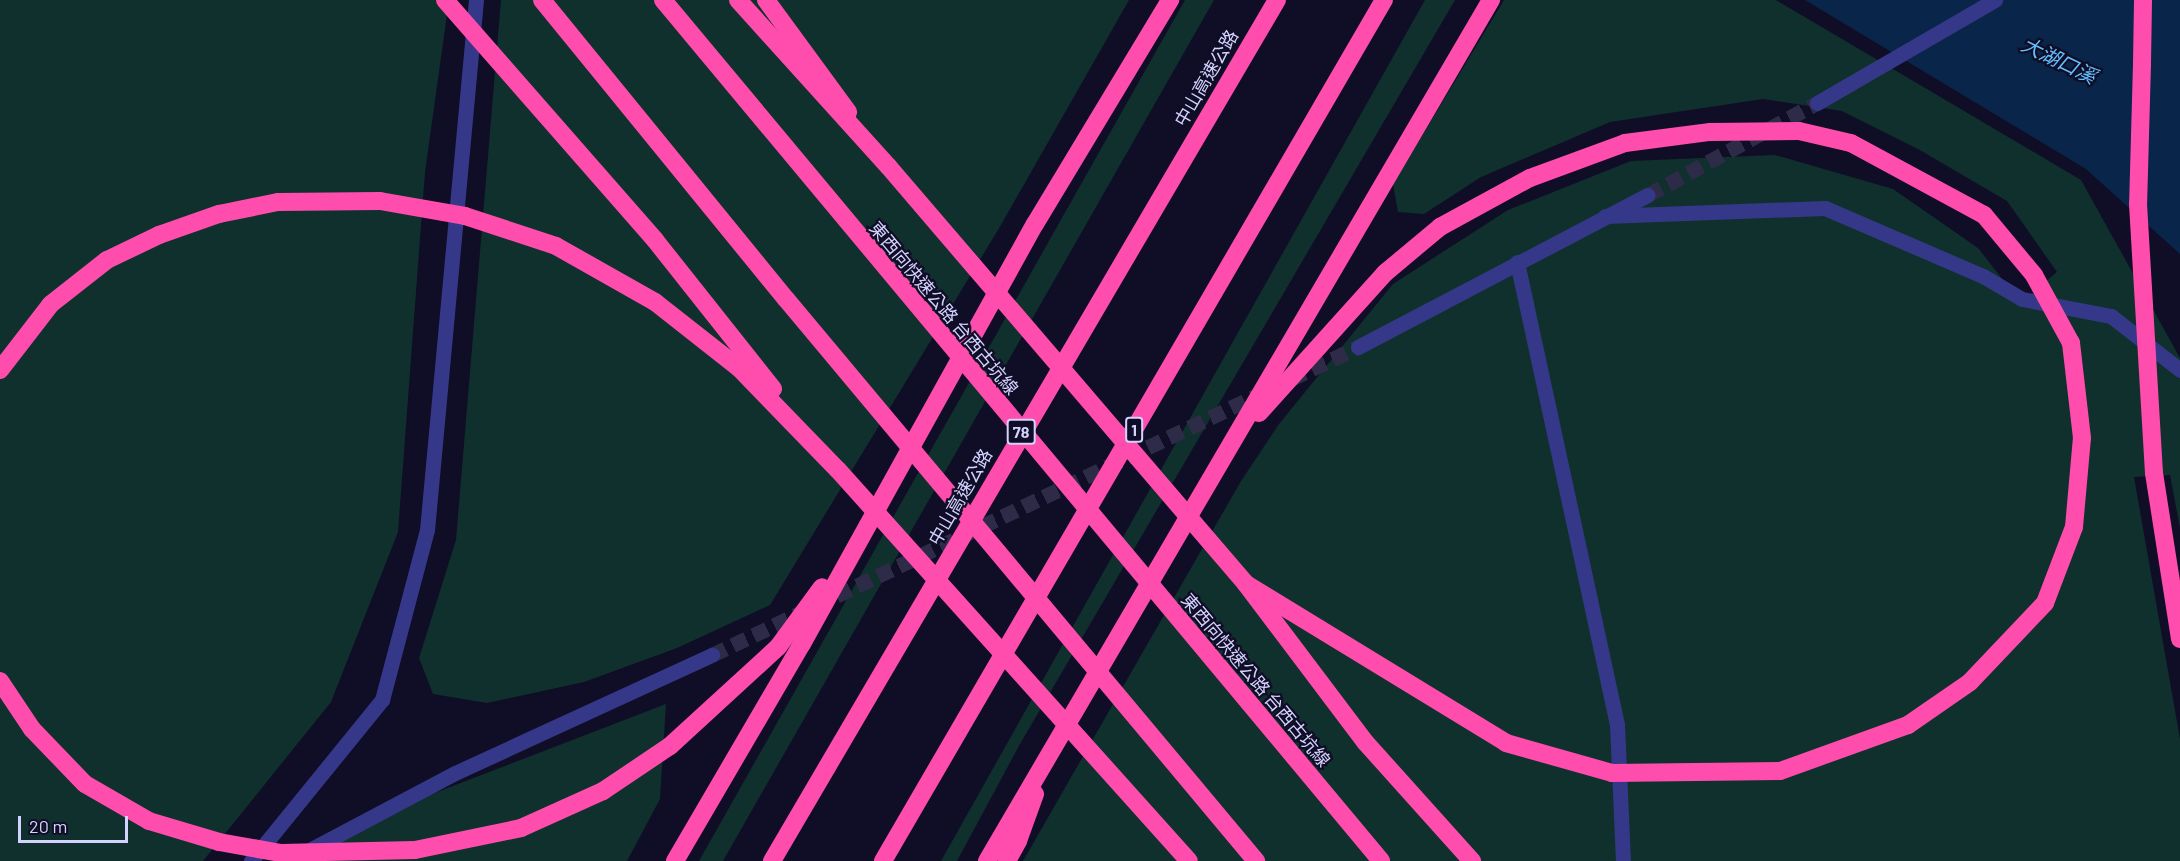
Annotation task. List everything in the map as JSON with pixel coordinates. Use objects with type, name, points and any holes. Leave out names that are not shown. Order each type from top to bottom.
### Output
[{"type":"highway","points":[[445,0],[655,240],[838,470]]},
{"type":"highway","points":[[542,0],[786,299],[1256,861]]},
{"type":"highway","name":"東西向快速公路 台西古坑線","points":[[663,0],[1381,861]]},
{"type":"highway","points":[[738,0],[888,166],[1246,584],[1366,743],[1472,861]]},
{"type":"highway","points":[[766,0],[888,166]]},
{"type":"highway","points":[[1153,30],[1164,0]]},
{"type":"highway","points":[[675,861],[802,644],[861,532],[1035,224],[1170,0]]},
{"type":"highway","name":"中山高速公路","points":[[772,861],[1276,0]]},
{"type":"highway","name":"1","points":[[883,861],[1384,0]]},
{"type":"highway","points":[[987,861],[1050,749],[1234,441],[1491,0]]},
{"type":"highway","points":[[2144,0],[2138,204],[2154,473],[2180,639]]},
{"type":"highway","points":[[1234,441],[1385,273],[1440,227],[1530,178],[1625,143],[1710,132],[1799,131],[1851,143],[1984,215],[2034,274],[2070,343],[2082,438],[2074,527],[2045,603],[1970,682],[1908,725],[1780,771],[1612,773],[1506,743],[1246,584]]},
{"type":"highway","points":[[0,370],[51,304],[107,260],[159,235],[219,214],[278,202],[331,200],[429,207],[505,226],[556,246],[655,302],[739,368],[838,470],[1190,861]]},
{"type":"highway","points":[[0,681],[32,729],[84,784],[149,820],[219,842],[280,853],[358,854],[415,850],[521,828],[603,791],[670,746],[778,647],[861,532]]},
{"type":"highway","points":[[1007,861],[1018,841],[1050,749]]},
{"type":"street","points":[[251,861],[382,700],[427,530],[476,0]]},
{"type":"street","points":[[1816,103],[1995,0]]},
{"type":"street","points":[[1358,347],[1648,195]]},
{"type":"street","points":[[1605,216],[1826,208],[1983,276],[2022,299],[2111,316],[2180,370]]},
{"type":"street","points":[[1517,262],[1617,724],[1623,861]]},
{"type":"street","points":[[288,861],[455,773],[712,656]]},
{"type":"green space","points":[[0,0],[449,0],[425,172],[398,532],[331,702],[203,861],[0,861]]},
{"type":"green space","points":[[501,0],[1129,0],[998,230],[770,605],[677,648],[584,682],[487,703],[433,694],[419,658],[456,540]]},
{"type":"green space","points":[[1185,0],[1214,0],[723,861],[699,861]]},
{"type":"green space","points":[[1425,0],[1455,0],[1020,744],[957,861],[941,861]]},
{"type":"green space","points":[[1504,0],[1776,0],[2081,180],[2180,358],[2180,528],[2170,475],[2134,477],[2180,739],[2180,861],[1023,861],[1241,481],[1279,424],[1393,284],[1508,210],[1631,161],[1775,155],[1893,189],[1978,248],[2021,303],[2057,272],[2007,201],[1918,149],[1842,111],[1763,99],[1610,122],[1481,177],[1424,214],[1398,212],[1393,184]]},
{"type":"green space","points":[[666,704],[660,799],[627,861],[301,861],[367,819]]},
{"type":"water","name":"大湖口溪","points":[[1805,0],[2180,0],[2180,254],[2086,169]]},
{"type":"tunnel","points":[[1648,195],[1817,103]]},
{"type":"tunnel","points":[[1291,379],[1358,347]]},
{"type":"tunnel","points":[[712,655],[1264,392]]}]
